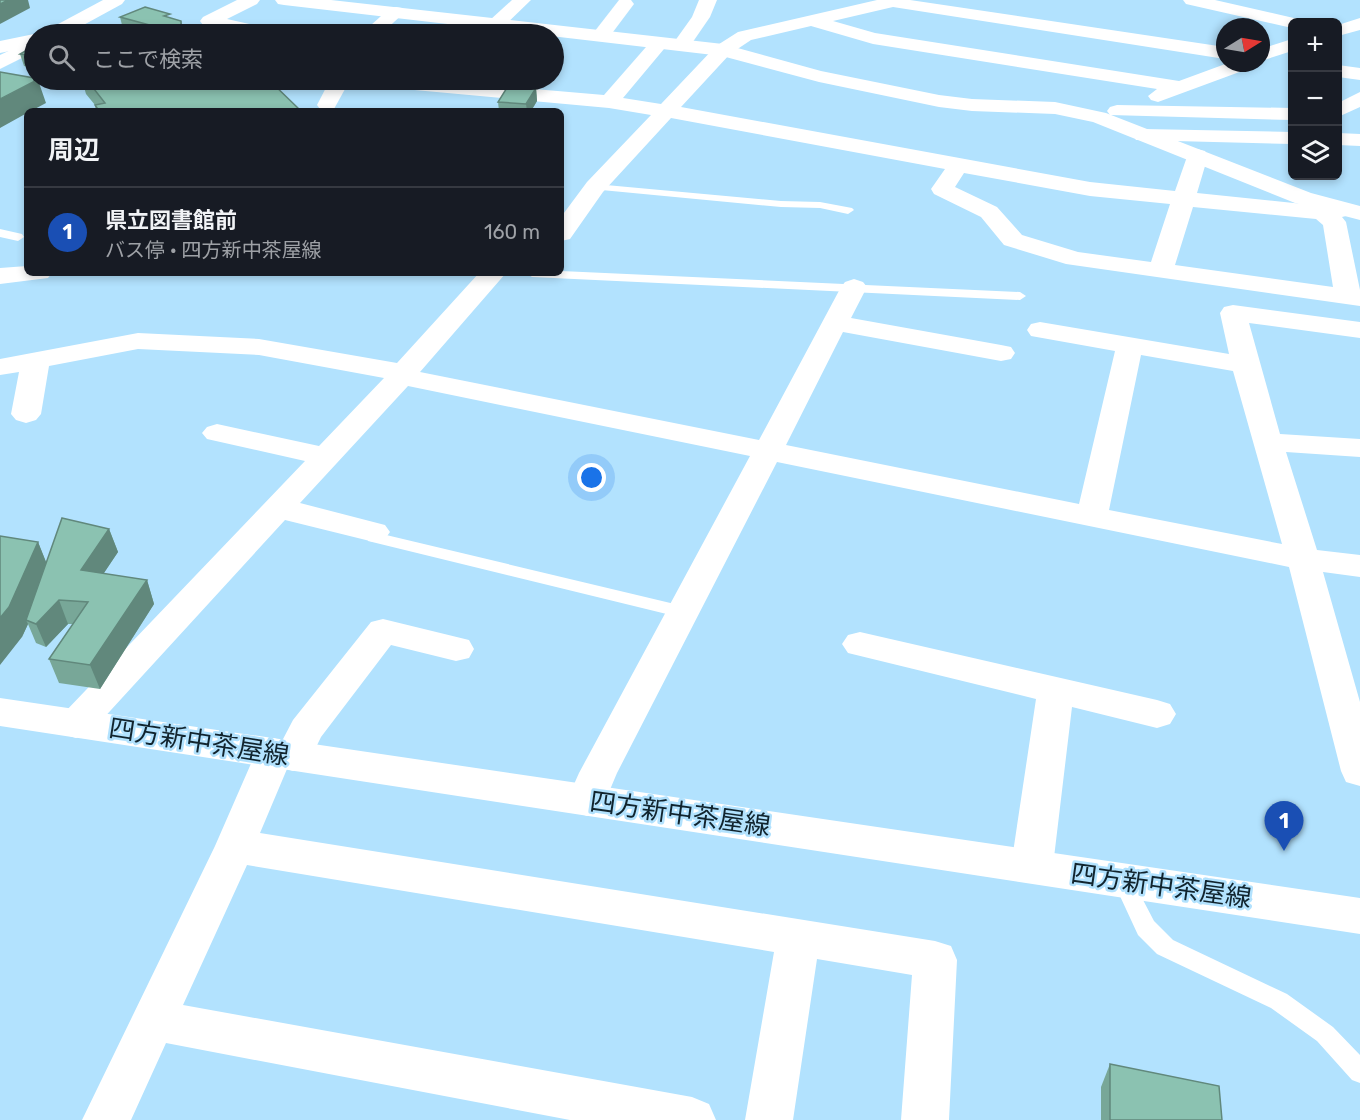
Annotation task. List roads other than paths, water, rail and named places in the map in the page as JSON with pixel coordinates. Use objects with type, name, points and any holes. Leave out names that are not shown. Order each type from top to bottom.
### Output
[{"type":"street","points":[[72,24],[116,0]]},
{"type":"street","points":[[223,24],[209,21],[251,0]]},
{"type":"street","points":[[284,0],[324,2],[496,24],[522,0]]},
{"type":"street","points":[[681,45],[701,17],[708,0]]},
{"type":"street","points":[[1192,0],[1288,22]]},
{"type":"street","points":[[564,228],[579,197],[666,111],[723,50],[744,36],[892,1],[1216,52]]},
{"type":"street","points":[[600,36],[625,4]]},
{"type":"street","points":[[382,24],[396,12]]},
{"type":"street","points":[[812,20],[873,38],[1179,87]]},
{"type":"street","points":[[1342,30],[1360,24]]},
{"type":"street","points":[[564,33],[723,50],[829,79],[939,101],[972,105],[1055,108],[1108,114],[1288,114]]},
{"type":"street","points":[[609,102],[660,43]]},
{"type":"street","points":[[0,47],[24,44]]},
{"type":"street","points":[[1270,54],[1288,47]]},
{"type":"street","points":[[0,63],[24,49]]},
{"type":"street","points":[[1270,59],[1288,63]]},
{"type":"street","points":[[1108,114],[1221,72]]},
{"type":"street","points":[[1342,72],[1360,74]]},
{"type":"street","points":[[325,108],[335,90]]},
{"type":"street","points":[[413,90],[434,95],[472,90]]},
{"type":"street","points":[[512,90],[549,104],[609,102],[1090,189],[1341,212]]},
{"type":"street","points":[[1342,109],[1360,98]]},
{"type":"street","points":[[1108,114],[1144,135],[1341,212]]},
{"type":"street","points":[[1144,135],[1288,138]]},
{"type":"street","points":[[1342,139],[1360,140]]},
{"type":"street","points":[[1161,271],[1197,156]]},
{"type":"street","points":[[959,165],[942,189],[989,212],[1013,240],[1075,259],[1354,297],[1334,222],[1341,212]]},
{"type":"street","points":[[0,276],[24,274]]},
{"type":"street","points":[[76,724],[403,375],[490,276]]},
{"type":"street","points":[[587,800],[598,773],[854,287]]},
{"type":"street","points":[[1360,330],[1233,313],[1245,365],[1304,559],[1360,771]]},
{"type":"street","points":[[835,323],[1001,353]]},
{"type":"street","points":[[1040,330],[1245,365]]},
{"type":"street","points":[[0,367],[138,341],[218,343],[288,350],[1092,518],[1304,559],[1360,566]]},
{"type":"street","points":[[1092,518],[1130,344]]},
{"type":"street","points":[[26,414],[33,369],[40,359]]},
{"type":"street","points":[[218,433],[326,456]]},
{"type":"street","points":[[1268,442],[1360,448]]},
{"type":"street","points":[[280,506],[295,513],[374,532]]},
{"type":"street","points":[[106,1120],[235,846],[283,755],[306,730],[383,631],[456,649]]},
{"type":"street","points":[[860,644],[1157,714]]},
{"type":"street","points":[[1032,866],[1056,690]]},
{"type":"street","name":"四方新中茶屋線","points":[[0,712],[1360,915]]},
{"type":"street","points":[[235,846],[935,960],[925,1120]]},
{"type":"street","points":[[769,1120],[798,938]]},
{"type":"street","points":[[152,1020],[692,1120]]},
{"type":"lane","points":[[579,197],[820,205],[848,210]]},
{"type":"lane","points":[[0,233],[18,237]]},
{"type":"lane","points":[[564,274],[1020,296]]},
{"type":"lane","points":[[374,532],[374,537],[683,612]]},
{"type":"lane","points":[[1123,880],[1146,928],[1165,947],[1279,1002],[1325,1034],[1360,1072]]},
{"type":"place","name":"県立図書館前","points":[[1284,851]]}]
